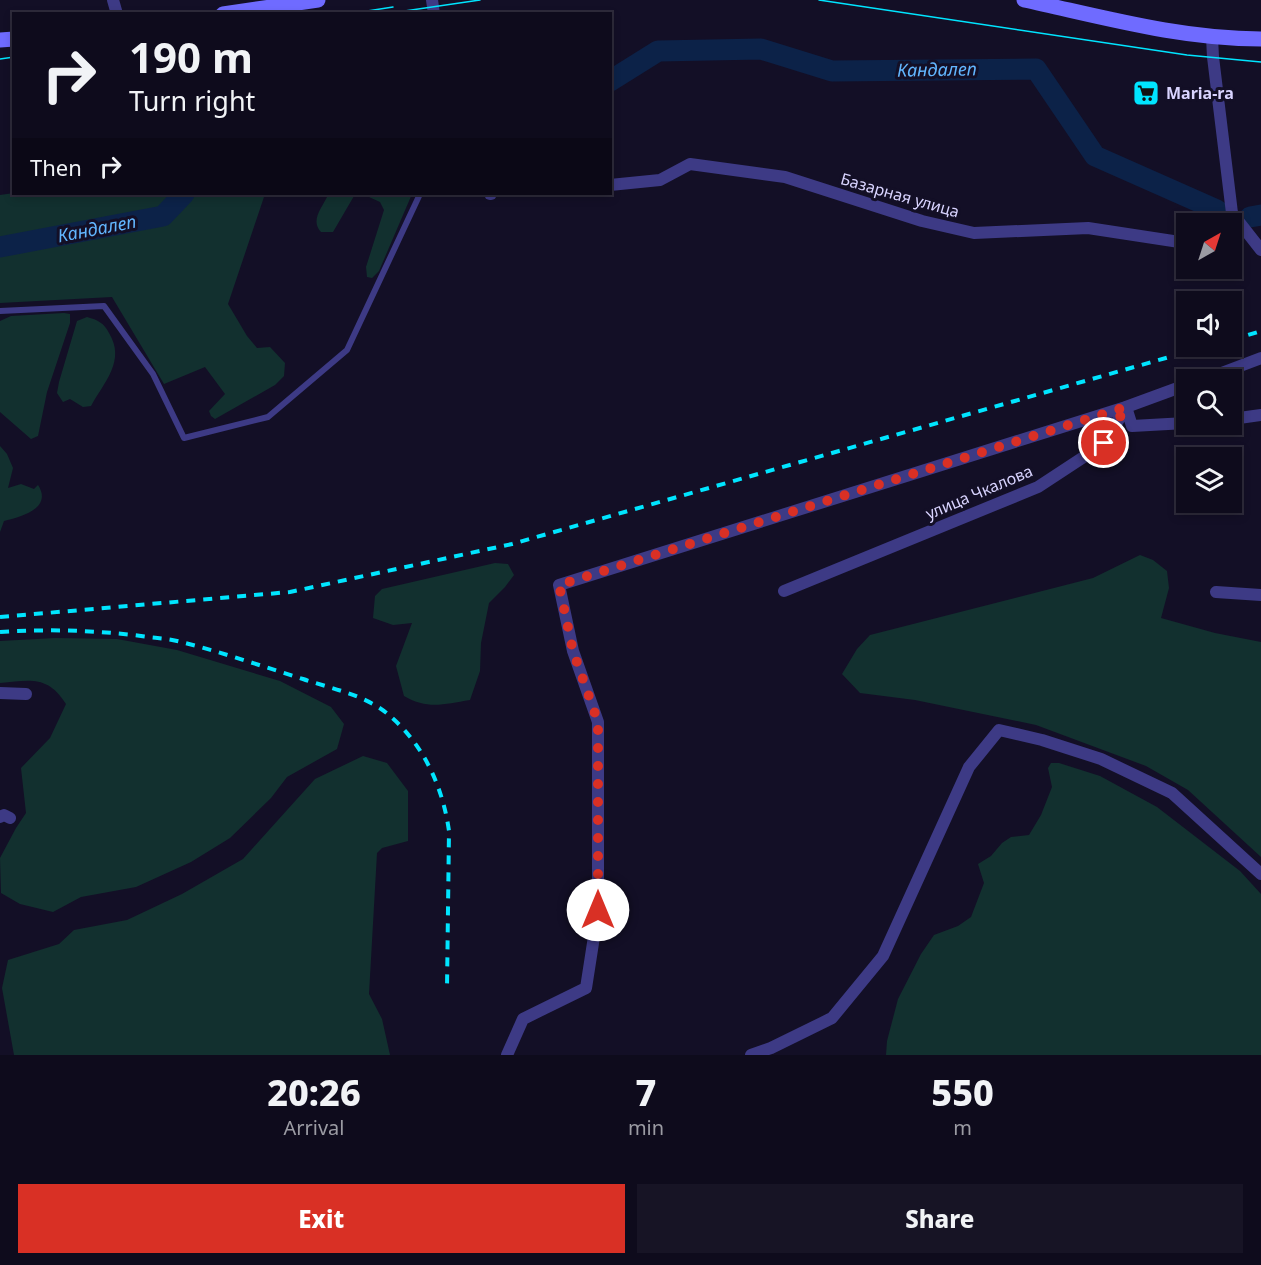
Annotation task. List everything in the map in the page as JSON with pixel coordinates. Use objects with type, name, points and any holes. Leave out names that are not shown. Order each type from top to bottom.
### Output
[{"type":"main road","points":[[237,12],[318,0]]},
{"type":"main road","points":[[1024,0],[1168,32],[1261,39]]},
{"type":"street","points":[[1212,37],[1229,213]]},
{"type":"street","name":"Базарная улица","points":[[612,185],[660,180],[690,164],[785,177],[922,221],[974,233],[1088,228],[1176,241]]},
{"type":"street","points":[[1242,230],[1261,249]]},
{"type":"street","points":[[1232,369],[1261,358]]},
{"type":"street","points":[[507,1055],[523,1019],[586,988],[598,910],[598,722],[573,651],[559,585],[1126,407],[1176,389]]},
{"type":"street","points":[[1126,407],[1132,426],[1176,424]]},
{"type":"street","name":"улица Чкалова","points":[[784,591],[1038,487],[1104,443],[1126,407]]},
{"type":"street","points":[[1242,418],[1261,415]]},
{"type":"street","points":[[1216,592],[1261,595]]},
{"type":"street","points":[[0,693],[26,694]]},
{"type":"street","points":[[751,1055],[771,1048],[832,1018],[883,956],[969,767],[999,730],[1042,740],[1101,759],[1173,794],[1261,874]]},
{"type":"lane","points":[[0,311],[104,306],[153,374],[184,438],[268,417],[347,350],[420,195]]},
{"type":"green space","points":[[0,195],[265,195],[228,304],[257,348],[270,347],[285,363],[284,376],[275,385],[215,419],[209,411],[225,394],[205,367],[164,384],[112,297],[0,303]]},
{"type":"green space","points":[[328,195],[412,195],[379,271],[372,278],[367,277],[366,267],[384,210],[380,202],[369,197],[354,196],[333,232],[321,232],[318,227],[317,218]]},
{"type":"green space","points":[[70,314],[70,323],[47,392],[38,436],[31,439],[0,412],[0,321],[11,316]]},
{"type":"green space","points":[[87,317],[103,324],[114,343],[115,353],[107,380],[91,406],[83,407],[70,399],[63,402],[57,393],[77,321]]},
{"type":"green space","points":[[0,446],[7,454],[13,468],[8,488],[21,484],[34,489],[38,485],[42,493],[41,500],[33,510],[4,521],[0,532]]},
{"type":"green space","points":[[1140,555],[1153,560],[1167,571],[1169,588],[1161,618],[1215,633],[1261,642],[1261,857],[1188,790],[1146,766],[1036,725],[915,700],[860,693],[842,674],[857,649],[870,635],[1093,578]]},
{"type":"green space","points":[[495,563],[508,564],[514,575],[489,603],[481,643],[480,671],[470,700],[429,704],[404,696],[396,666],[412,623],[393,625],[373,618],[375,596],[382,589]]},
{"type":"green space","points":[[55,638],[117,639],[177,650],[280,681],[331,707],[344,724],[337,749],[287,777],[271,798],[230,838],[191,862],[136,887],[81,897],[53,912],[20,904],[1,893],[0,858],[26,813],[21,768],[50,738],[66,704],[52,688],[45,684],[29,681],[0,683],[0,641]]},
{"type":"green space","points":[[363,756],[387,763],[408,791],[408,841],[382,848],[377,853],[369,994],[382,1019],[390,1055],[14,1055],[2,988],[8,960],[59,944],[74,930],[127,920],[182,894],[243,859],[315,779]]},
{"type":"green space","points":[[1051,763],[1059,763],[1100,776],[1157,807],[1240,871],[1261,894],[1261,1055],[886,1055],[887,1041],[898,999],[921,954],[934,935],[958,926],[971,917],[984,883],[978,864],[991,856],[1002,843],[1011,837],[1029,835],[1041,815],[1052,787],[1048,768]]},
{"type":"waterway","name":"Кандалеп","points":[[612,80],[658,51],[761,49],[832,71],[1036,69],[1095,156],[1217,210]]},
{"type":"waterway","name":"Кандалеп","points":[[0,247],[163,216],[183,195]]},
{"type":"waterway","name":"Кандалеп","points":[[1250,217],[1261,215]]},
{"type":"tram line","points":[[398,12],[480,0]]},
{"type":"tram line","points":[[819,0],[1187,55],[1261,62]]},
{"type":"tram line","points":[[361,12],[393,7]]},
{"type":"tram line","points":[[0,59],[12,57]]},
{"type":"railway","points":[[1242,337],[1261,331]]},
{"type":"railway","points":[[0,617],[290,592],[512,544],[1176,355]]},
{"type":"railway","points":[[0,632],[88,631],[172,640],[349,693],[371,703],[390,716],[413,740],[430,768],[446,815],[449,831],[447,989]]},
{"type":"place","name":"Maria-ra","points":[[1146,93]]},
{"type":"route","points":[[598,910],[598,722],[573,651],[559,585],[1126,407],[1104,443]]}]
